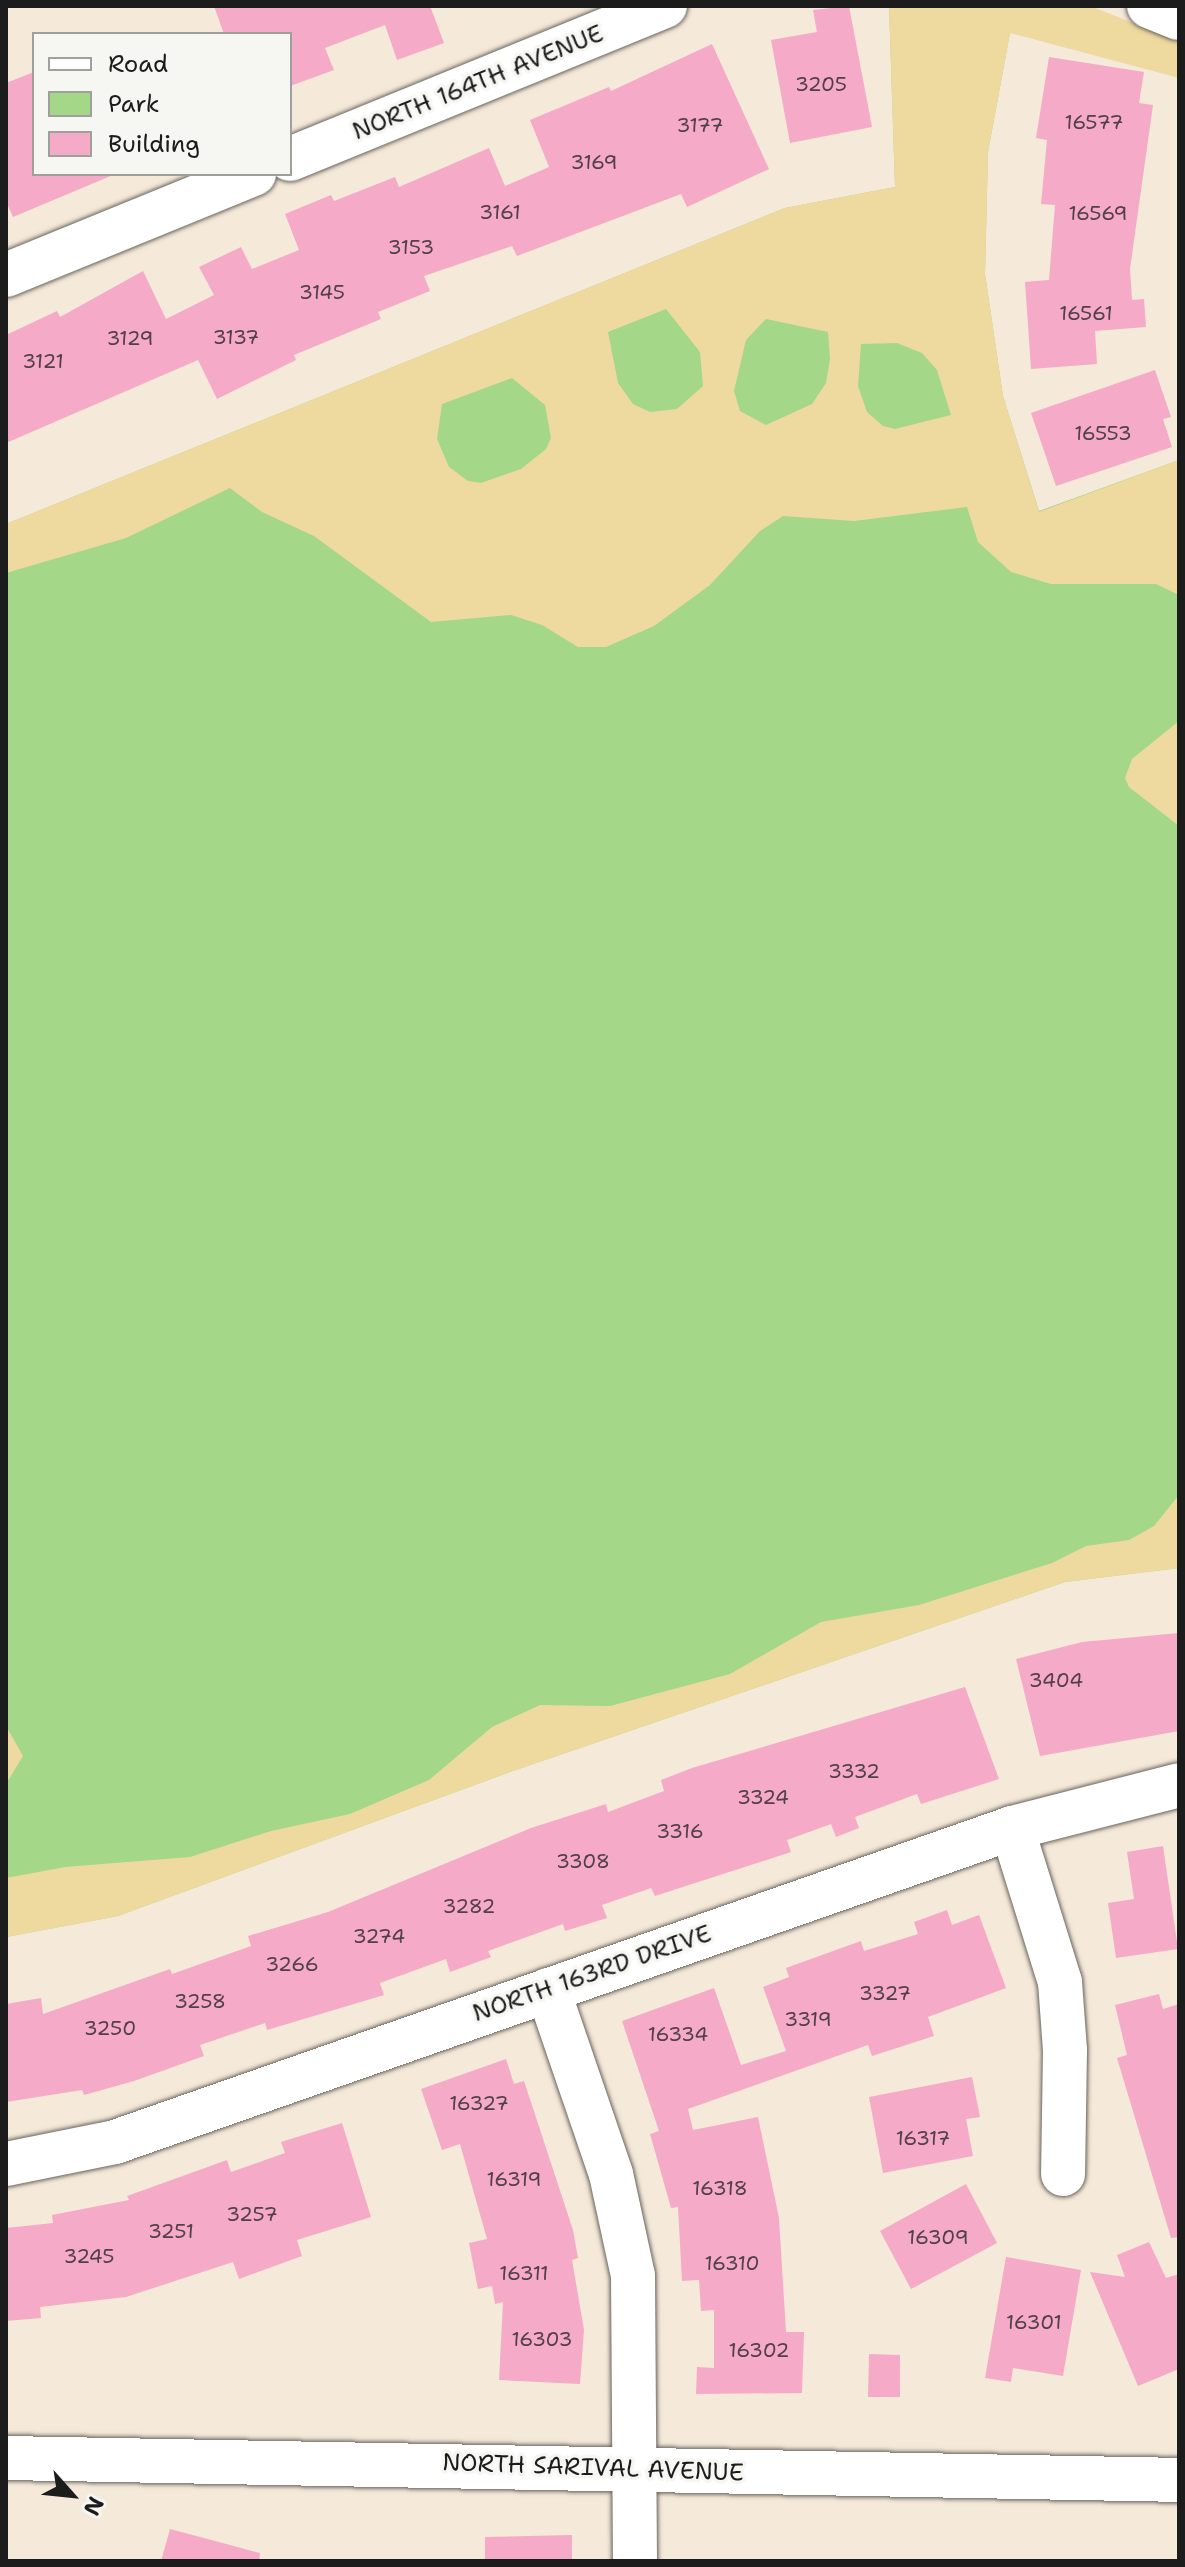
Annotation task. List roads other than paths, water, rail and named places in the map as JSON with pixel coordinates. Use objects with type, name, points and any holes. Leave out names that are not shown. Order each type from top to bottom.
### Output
[{"type":"street","name":"NORTH 164TH AVENUE","points":[[292,158],[665,6]]},
{"type":"street","points":[[1149,6],[1179,18]]},
{"type":"street","points":[[6,275],[249,176]]},
{"type":"street","name":"NORTH 163RD DRIVE","points":[[6,2164],[115,2142],[1012,1828],[1179,1785]]},
{"type":"street","points":[[1012,1828],[1060,1982],[1065,2050],[1063,2174]]},
{"type":"street","points":[[548,1990],[624,2222],[633,2276],[637,2471],[635,2561]]},
{"type":"street","name":"NORTH SARIVAL AVENUE","points":[[6,2458],[1179,2480]]}]
